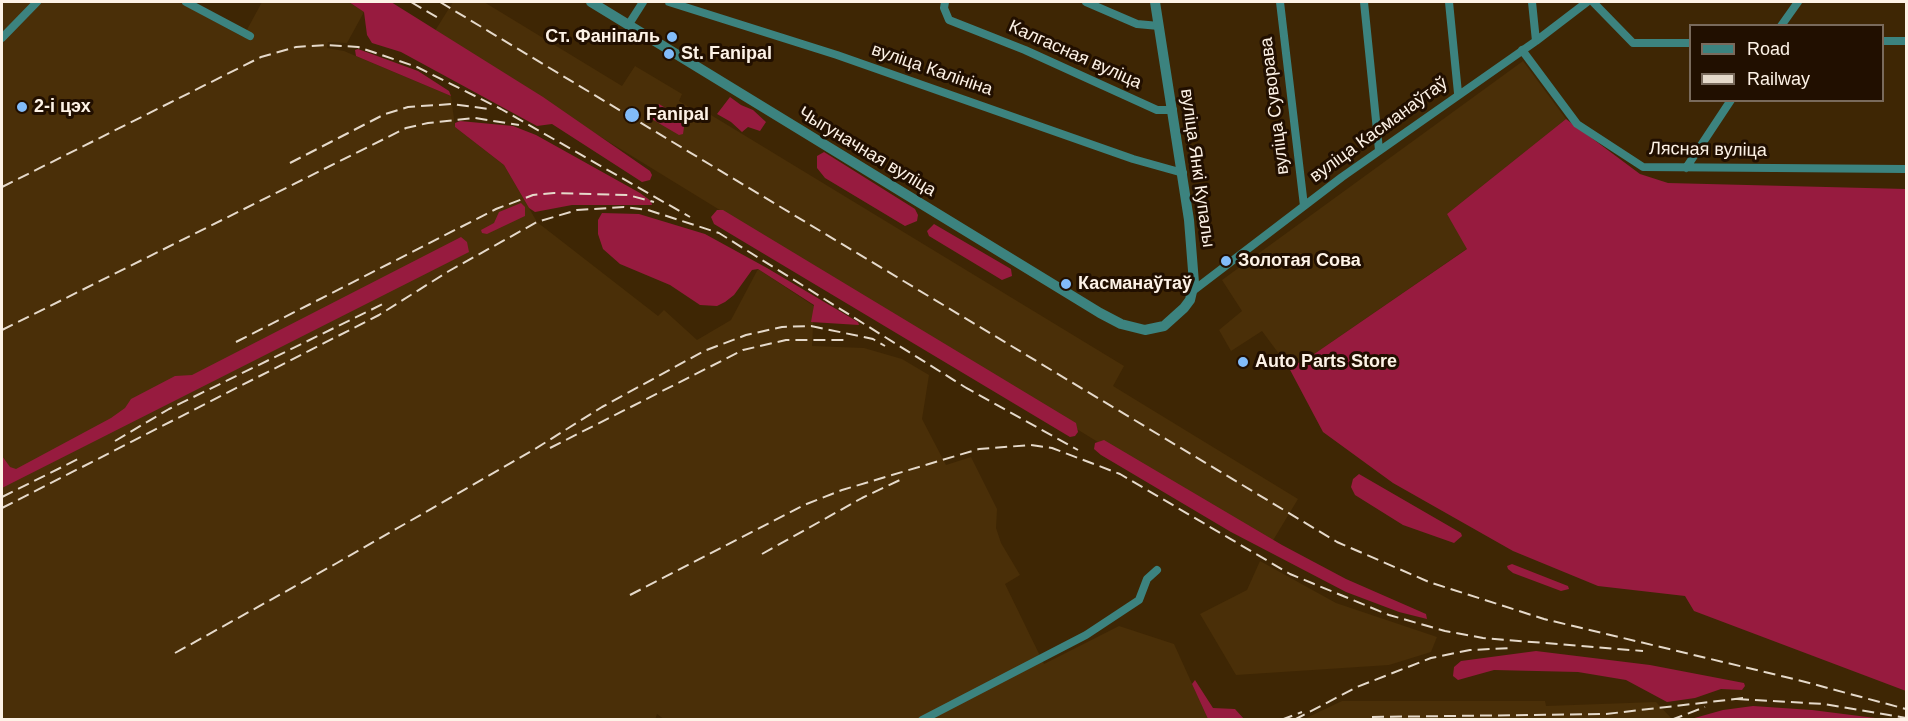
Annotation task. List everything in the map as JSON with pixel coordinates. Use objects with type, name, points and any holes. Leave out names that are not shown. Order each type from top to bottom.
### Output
[{"type":"street","points":[[2,38],[37,2]]},
{"type":"street","points":[[186,2],[250,36]]},
{"type":"street","name":"Чыгуначная вуліца","points":[[591,2],[1030,271],[1127,327],[1145,330],[1164,326],[1184,308],[1194,290]]},
{"type":"street","points":[[629,24],[643,2]]},
{"type":"street","name":"вуліца Калініна","points":[[669,2],[837,55],[1133,159],[1183,173]]},
{"type":"street","name":"Калгасная вуліца","points":[[945,2],[944,8],[949,20],[1025,50],[1157,110],[1173,110]]},
{"type":"street","points":[[1086,2],[1137,24],[1159,26]]},
{"type":"street","name":"вуліца Янкі Купалы","points":[[1155,2],[1183,173],[1194,290]]},
{"type":"street","name":"вуліца Суворава","points":[[1280,2],[1304,206]]},
{"type":"street","points":[[1364,2],[1379,150]]},
{"type":"street","points":[[1449,2],[1458,93]]},
{"type":"street","points":[[1532,2],[1536,41]]},
{"type":"street","name":"вуліца Касманаўтаў","points":[[1194,290],[1379,150],[1536,41],[1587,2]]},
{"type":"street","points":[[1593,2],[1633,44],[1689,43]]},
{"type":"street","points":[[1782,24],[1798,2]]},
{"type":"street","points":[[1884,41],[1906,41]]},
{"type":"street","name":"Лясная вуліца","points":[[1522,50],[1577,124],[1642,166],[1906,169]]},
{"type":"street","points":[[1686,168],[1730,102]]},
{"type":"street","points":[[922,720],[1094,630],[1139,600],[1147,579],[1157,570]]},
{"type":"shaded area","points":[[2,2],[179,2],[243,37],[262,2],[349,2],[364,12],[347,43],[328,42],[327,48],[344,51],[451,96],[455,127],[504,165],[537,222],[658,316],[664,310],[697,340],[731,320],[758,269],[814,306],[812,346],[864,348],[902,359],[929,375],[922,419],[946,465],[971,457],[997,509],[996,528],[1001,543],[1020,575],[1005,584],[1044,664],[1119,626],[1174,644],[1208,719],[665,720],[657,714],[655,720],[2,719]]},
{"type":"shaded area","points":[[349,2],[391,2],[543,97],[650,171],[652,175],[650,180],[642,182],[552,124],[537,126],[401,52],[372,43],[367,35],[364,12]]},
{"type":"shaded area","points":[[453,2],[484,2],[622,86],[635,66],[682,94],[679,101],[709,119],[711,115],[1124,366],[1113,386],[1298,499],[1269,547],[433,34]]},
{"type":"shaded area","points":[[358,49],[418,71],[449,91],[451,96],[356,56],[355,50]]},
{"type":"shaded area","points":[[1523,61],[1566,119],[1447,214],[1468,248],[1304,361],[1288,366],[1262,331],[1231,351],[1219,330],[1242,311],[1222,280]]},
{"type":"shaded area","points":[[730,97],[753,110],[766,122],[760,131],[748,127],[742,132],[717,114]]},
{"type":"shaded area","points":[[659,104],[685,120],[683,134],[679,135],[650,118]]},
{"type":"shaded area","points":[[1566,119],[1640,174],[1668,183],[1906,189],[1906,691],[1694,611],[1685,596],[1598,586],[1513,551],[1393,483],[1323,432],[1288,366],[1304,361],[1467,249],[1447,214]]},
{"type":"shaded area","points":[[460,121],[513,126],[536,135],[640,193],[651,201],[652,205],[572,205],[535,212],[529,208],[504,165],[455,127],[455,123]]},
{"type":"shaded area","points":[[824,152],[915,209],[918,215],[917,221],[905,226],[825,178],[817,168],[817,156]]},
{"type":"shaded area","points":[[521,203],[525,207],[525,216],[487,234],[482,233],[481,230],[494,223],[499,212]]},
{"type":"shaded area","points":[[717,210],[723,210],[1076,423],[1078,432],[1075,436],[1070,437],[714,224],[711,217]]},
{"type":"shaded area","points":[[602,213],[639,214],[705,234],[767,268],[858,322],[859,325],[811,322],[814,305],[758,269],[752,270],[734,295],[725,302],[717,306],[700,305],[670,285],[620,264],[603,249],[598,234],[598,220]]},
{"type":"shaded area","points":[[934,224],[1011,269],[1012,276],[1002,280],[929,236],[927,231]]},
{"type":"shaded area","points":[[461,237],[467,242],[469,252],[2,488],[2,456],[10,467],[16,469],[111,418],[125,408],[131,399],[175,376],[192,375]]},
{"type":"shaded area","points":[[1104,440],[1282,545],[1346,579],[1426,614],[1427,619],[1399,612],[1346,592],[1231,532],[1101,455],[1094,449],[1095,443]]},
{"type":"shaded area","points":[[1359,474],[1461,533],[1462,536],[1454,543],[1403,525],[1355,495],[1351,487],[1353,479]]},
{"type":"shaded area","points":[[1260,561],[1336,603],[1437,637],[1431,652],[1389,665],[1236,675],[1200,614],[1247,590]]},
{"type":"shaded area","points":[[1512,564],[1568,586],[1569,589],[1561,591],[1513,573],[1507,566]]},
{"type":"shaded area","points":[[1536,651],[1650,665],[1744,683],[1745,686],[1742,690],[1721,689],[1695,698],[1667,702],[1626,680],[1578,672],[1494,670],[1458,680],[1453,676],[1454,667],[1461,661]]},
{"type":"shaded area","points":[[1195,680],[1213,708],[1235,709],[1244,719],[1208,719],[1192,684]]},
{"type":"shaded area","points":[[1342,701],[1545,701],[1546,706],[1656,702],[1672,719],[1304,719]]},
{"type":"shaded area","points":[[1753,706],[1812,710],[1883,719],[1691,719],[1723,710]]},
{"type":"railway","points":[[411,2],[440,19]]},
{"type":"railway","points":[[440,2],[1337,542],[1429,582],[1544,619],[1798,680],[1906,709]]},
{"type":"railway","points":[[2,187],[261,57],[296,47],[327,45],[358,47],[417,67],[501,109],[690,217]]},
{"type":"railway","points":[[290,163],[385,114],[408,107],[452,104],[489,109]]},
{"type":"railway","points":[[2,330],[406,128],[475,118],[519,125]]},
{"type":"railway","points":[[236,342],[496,209],[533,195],[554,193],[628,195],[654,202]]},
{"type":"railway","points":[[2,508],[379,315],[449,271],[537,222],[577,210],[624,207],[648,210],[719,233],[968,389]]},
{"type":"railway","points":[[115,441],[169,409],[387,302]]},
{"type":"railway","points":[[175,653],[337,563],[535,449],[602,407],[704,351],[746,335],[782,327],[811,326],[873,339],[885,346]]},
{"type":"railway","points":[[550,448],[743,350],[786,340],[844,340]]},
{"type":"railway","points":[[963,386],[1078,450]]},
{"type":"railway","points":[[630,595],[804,505],[842,490],[979,449],[1031,445],[1052,448],[1120,474],[1290,574],[1389,615],[1445,631],[1483,638],[1643,651]]},
{"type":"railway","points":[[2,497],[80,458]]},
{"type":"railway","points":[[762,554],[862,498],[902,479]]},
{"type":"railway","points":[[1294,720],[1357,687],[1431,658],[1470,650],[1513,648]]},
{"type":"railway","points":[[1372,717],[1606,714],[1744,698]]},
{"type":"railway","points":[[1737,699],[1824,704],[1906,718]]},
{"type":"railway","points":[[1671,720],[1705,707]]},
{"type":"railway","points":[[1281,720],[1302,712]]},
{"type":"place","name":"Ст. Фаніпаль","points":[[672,37]]},
{"type":"place","name":"St. Fanipal","points":[[669,54]]},
{"type":"place","name":"2-і цэх","points":[[22,107]]},
{"type":"place","name":"Fanipal","points":[[632,115]]},
{"type":"place","name":"Золотая Сова","points":[[1226,261]]},
{"type":"place","name":"Касманаўтаў","points":[[1066,284]]},
{"type":"place","name":"Auto Parts Store","points":[[1243,362]]}]
